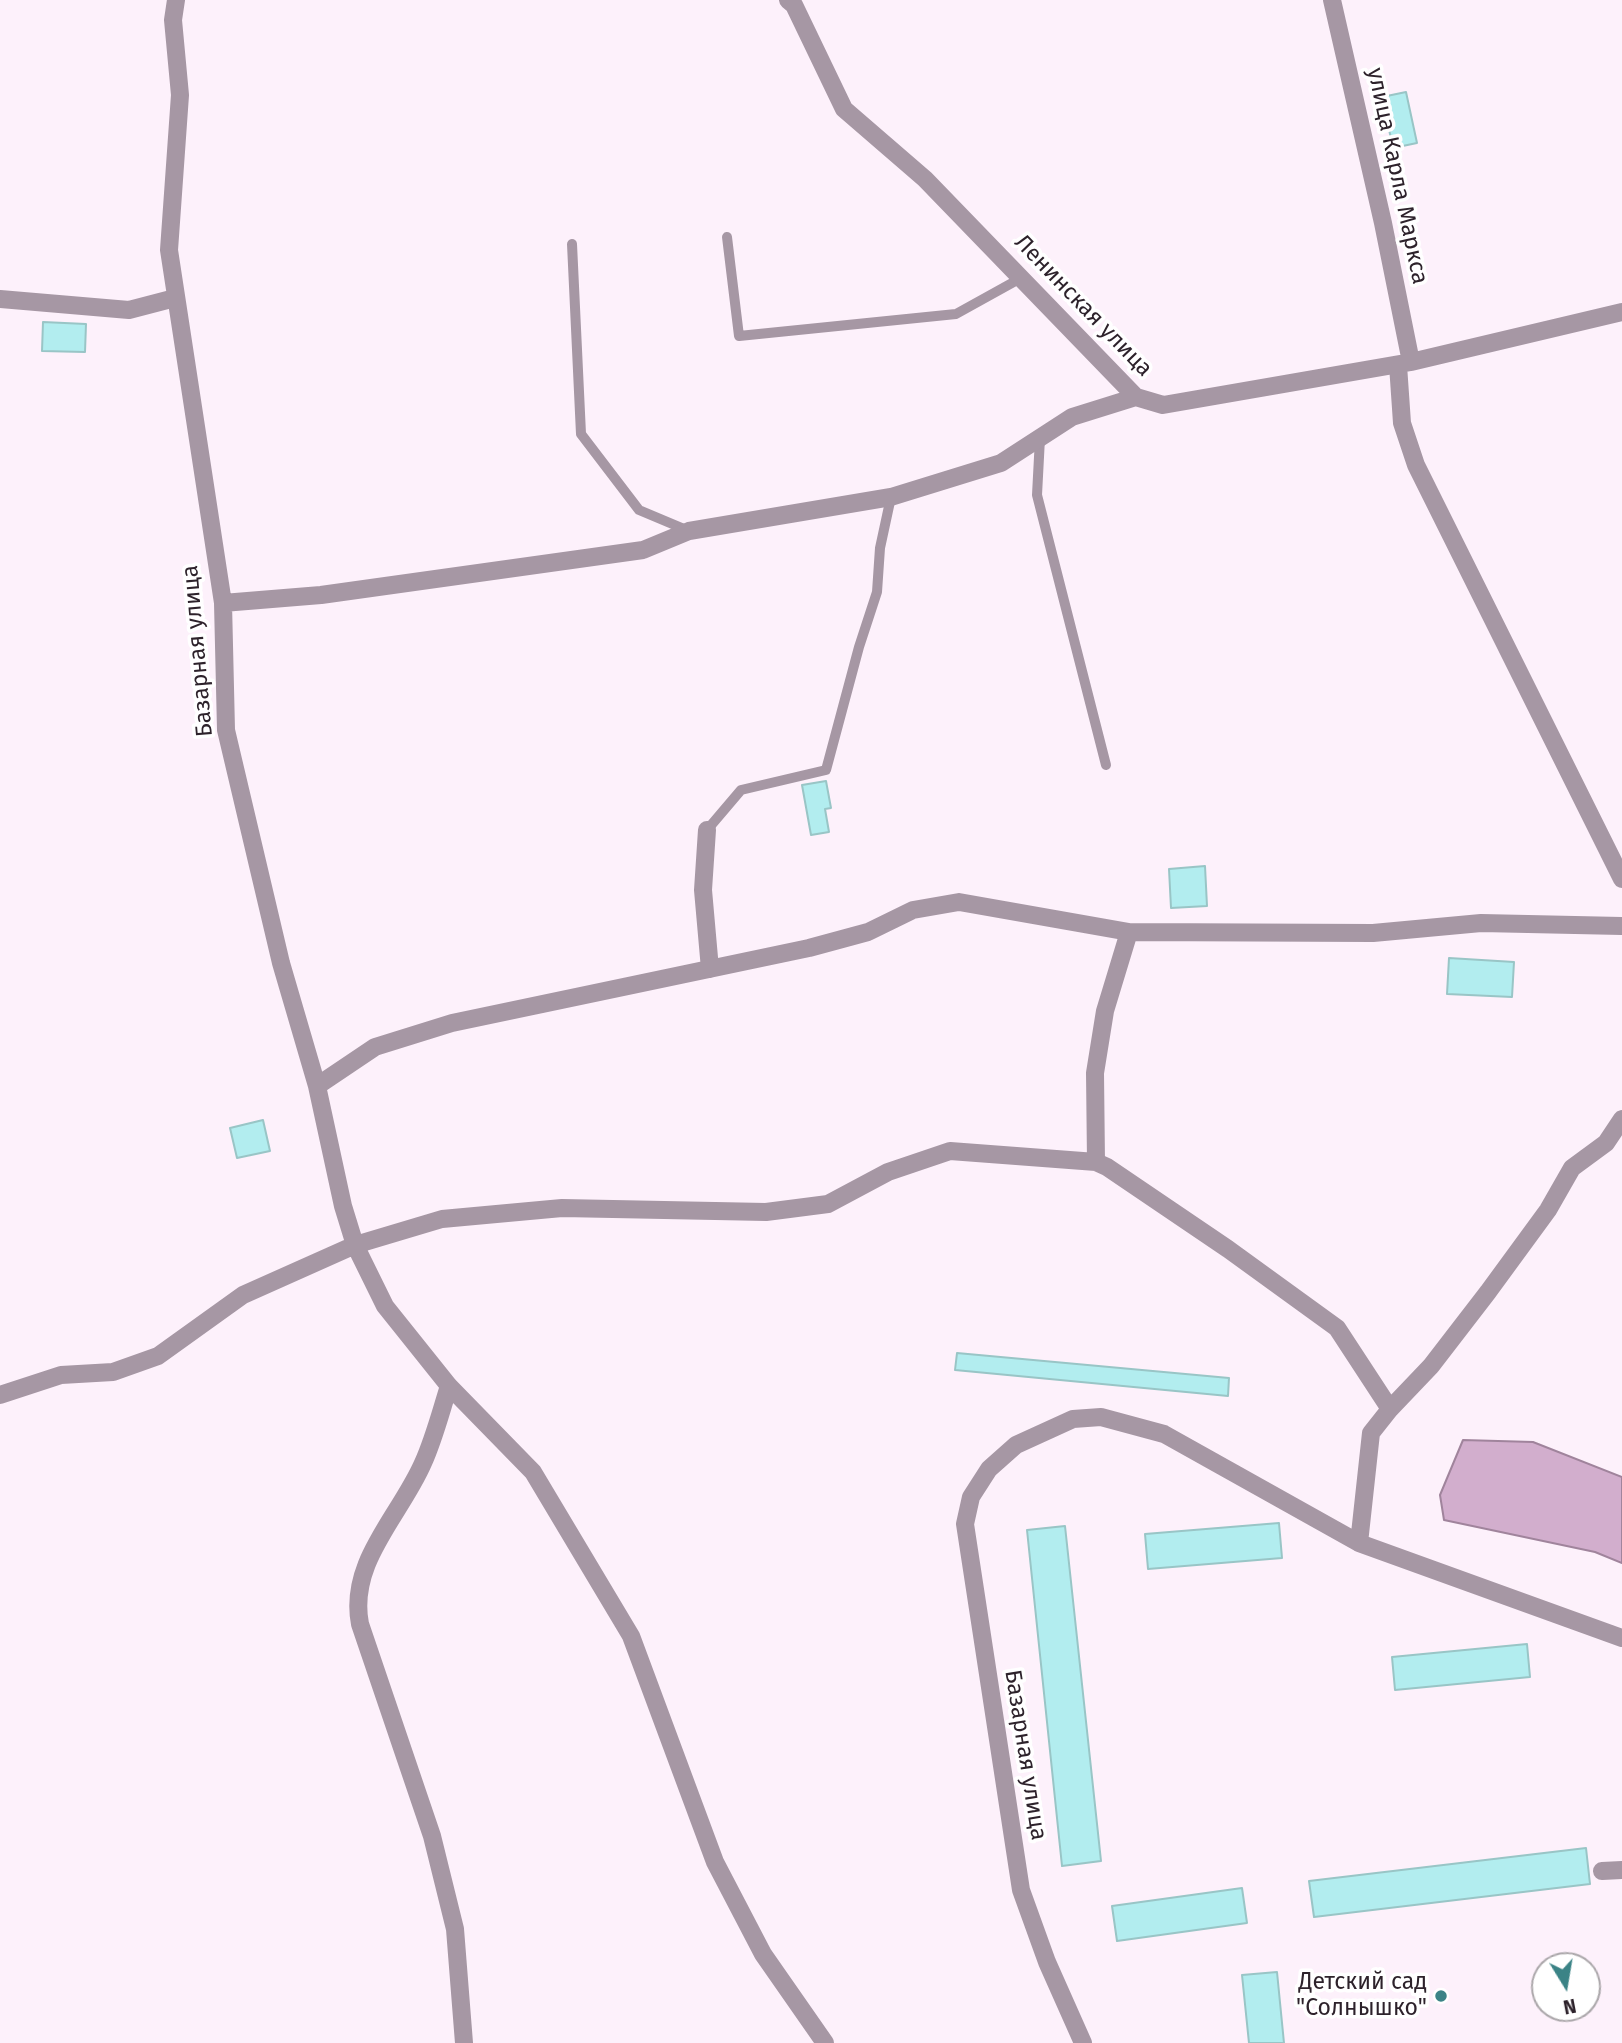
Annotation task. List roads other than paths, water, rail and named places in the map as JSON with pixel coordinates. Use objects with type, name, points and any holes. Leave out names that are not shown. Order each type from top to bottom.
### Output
[{"type":"street","name":"Базарная улица","points":[[176,0],[173,20],[180,96],[169,250],[223,603],[226,730],[281,963],[317,1086],[342,1206],[355,1245],[385,1306],[449,1386],[533,1472],[631,1636],[715,1863],[763,1954],[825,2043]]},
{"type":"street","name":"Ленинская улица","points":[[788,0],[794,5],[844,109],[925,178],[1136,397],[1163,405],[1404,363],[1622,312]]},
{"type":"street","name":"улица Карла Маркса","points":[[1332,0],[1383,223],[1404,363],[1402,423],[1416,465],[1622,879]]},
{"type":"street","points":[[0,299],[130,310],[175,298]]},
{"type":"street","points":[[223,603],[321,595],[643,550],[689,531],[891,497],[1001,463],[1072,417],[1136,397]]},
{"type":"street","points":[[707,830],[703,890],[710,969]]},
{"type":"street","points":[[317,1086],[375,1047],[452,1023],[710,969],[868,932],[913,910],[959,902],[1129,932],[1373,933],[1480,923],[1622,926]]},
{"type":"street","points":[[1096,1162],[1095,1073],[1105,1011],[1129,932]]},
{"type":"street","points":[[1359,1543],[1371,1433],[1431,1366],[1488,1292],[1548,1210],[1572,1168],[1614,1143],[1622,1119]]},
{"type":"street","points":[[0,1395],[61,1375],[113,1372],[158,1356],[243,1295],[355,1245],[442,1219],[562,1208],[766,1212],[828,1204],[888,1172],[950,1151],[1096,1162],[1228,1249],[1336,1328],[1390,1409]]},
{"type":"street","points":[[449,1386],[423,1463],[364,1567],[356,1601],[360,1624],[432,1836],[455,1929],[464,2043]]},
{"type":"street","name":"Базарная улица","points":[[1083,2043],[1047,1962],[1021,1890],[965,1524],[971,1497],[989,1469],[1016,1445],[1073,1419],[1101,1417],[1164,1434],[1359,1543],[1622,1638]]},
{"type":"street","points":[[1602,1871],[1622,1870]]},
{"type":"lane","points":[[727,237],[738,336],[956,314],[1021,278]]},
{"type":"lane","points":[[572,244],[581,434],[639,510],[689,531]]},
{"type":"lane","points":[[1040,438],[1037,495],[1106,765]]},
{"type":"lane","points":[[707,830],[741,790],[826,770],[859,647],[877,592],[880,548],[891,497]]},
{"type":"place","name":"Детский сад \"Солнышко\"","points":[[1441,1996]]}]
